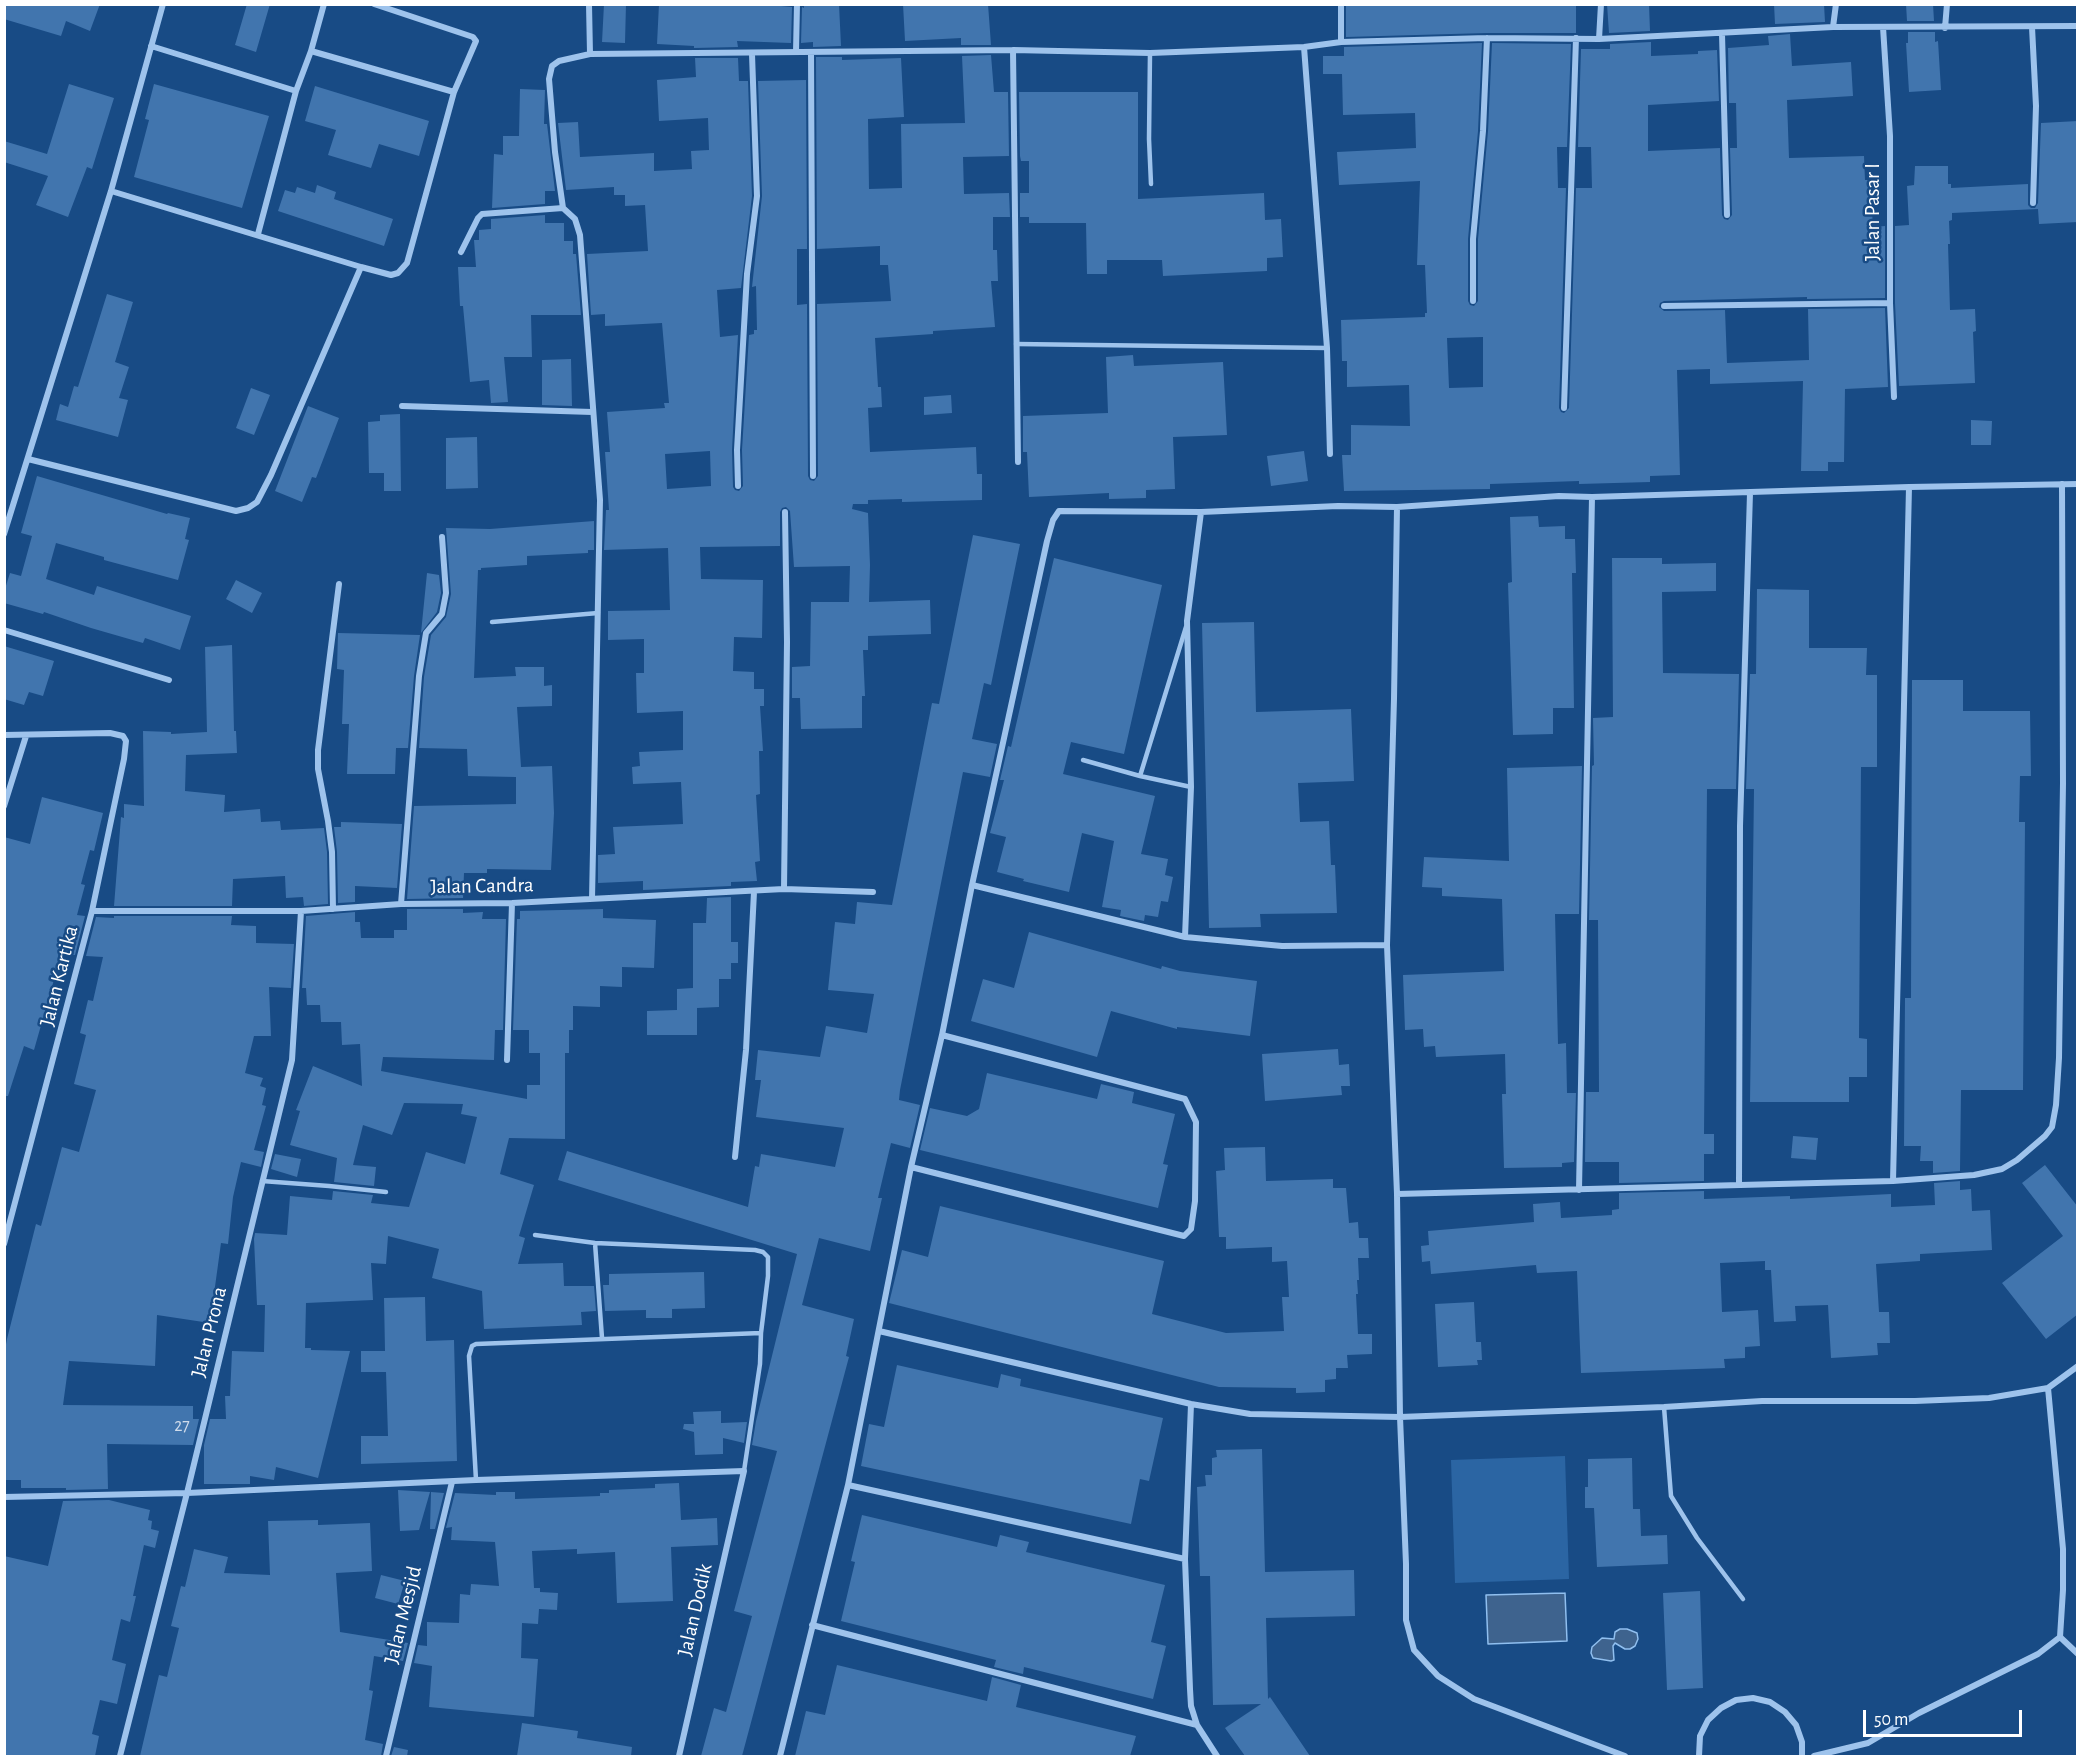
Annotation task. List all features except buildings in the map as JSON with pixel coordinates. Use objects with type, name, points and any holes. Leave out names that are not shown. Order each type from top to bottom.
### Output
[{"type":"street","points":[[4,534],[111,191],[163,4]]},
{"type":"street","points":[[258,234],[296,91],[311,51],[324,4]]},
{"type":"street","points":[[111,191],[361,267],[391,275],[398,273],[407,263],[454,92],[476,41],[475,38],[374,4]]},
{"type":"street","points":[[589,4],[590,54]]},
{"type":"street","points":[[796,52],[797,4]]},
{"type":"street","points":[[1341,4],[1341,42]]},
{"type":"street","points":[[1599,39],[1601,4]]},
{"type":"street","points":[[1833,27],[1836,4]]},
{"type":"street","points":[[1945,28],[1947,4]]},
{"type":"street","points":[[592,899],[600,500],[580,235],[575,219],[563,208],[555,152],[549,79],[552,66],[559,61],[590,54],[1013,50],[1150,53],[1304,47],[1341,42],[1487,38],[1599,39],[1833,27],[2078,26]]},
{"type":"street","name":"Jalan Pasar I","points":[[1883,27],[1890,136],[1890,303],[1894,397]]},
{"type":"street","points":[[2032,27],[2036,106],[2033,203]]},
{"type":"street","points":[[1722,34],[1727,215]]},
{"type":"street","points":[[1473,301],[1473,239],[1483,131],[1487,38]]},
{"type":"street","points":[[1564,408],[1576,38]]},
{"type":"street","points":[[151,46],[296,91]]},
{"type":"street","points":[[1304,47],[1327,348],[1330,454]]},
{"type":"street","points":[[1013,50],[1018,462]]},
{"type":"street","points":[[311,51],[454,92]]},
{"type":"street","points":[[811,52],[813,476]]},
{"type":"street","points":[[738,486],[737,450],[747,274],[757,196],[752,54]]},
{"type":"street","points":[[461,252],[482,214],[563,208]]},
{"type":"street","points":[[28,459],[236,511],[248,508],[257,502],[271,475],[361,267]]},
{"type":"street","points":[[1664,306],[1890,303]]},
{"type":"street","points":[[402,406],[592,412]]},
{"type":"street","points":[[1397,1194],[1893,1181],[1974,1175],[2002,1169],[2033,1147],[2052,1126],[2056,1105],[2059,1058],[2063,783],[2062,484]]},
{"type":"street","points":[[780,1756],[848,1485],[911,1167],[942,1035],[972,885],[1053,520],[1059,511],[1066,509],[1201,512],[1338,506],[1397,507],[1559,496],[2078,484]]},
{"type":"street","points":[[1893,1181],[1909,487]]},
{"type":"street","points":[[1739,1185],[1740,826],[1750,493]]},
{"type":"street","points":[[1579,1190],[1592,497]]},
{"type":"street","points":[[1397,507],[1387,945],[1397,1194],[1406,1620],[1414,1650],[1438,1676],[1474,1698],[1625,1756]]},
{"type":"street","points":[[784,890],[787,642],[785,512]]},
{"type":"street","points":[[1185,937],[1191,787],[1187,621],[1201,512]]},
{"type":"street","points":[[400,904],[419,676],[426,633],[442,614],[446,593],[442,537]]},
{"type":"street","points":[[333,909],[329,831],[318,769],[318,750],[339,584]]},
{"type":"street","points":[[4,630],[169,680]]},
{"type":"street","name":"Jalan Kartika","points":[[4,1244],[92,911],[126,741],[118,734],[26,736]]},
{"type":"street","points":[[4,735],[26,736],[4,806]]},
{"type":"street","points":[[972,885],[1185,937],[1282,946],[1387,945]]},
{"type":"street","name":"Jalan Candra","points":[[92,911],[301,911],[400,904],[512,903],[784,890],[873,892]]},
{"type":"street","points":[[735,1157],[746,1050],[754,892]]},
{"type":"street","points":[[507,1060],[512,903]]},
{"type":"street","name":"Jalan Prona","points":[[120,1756],[187,1493],[292,1060],[301,911]]},
{"type":"street","points":[[911,1167],[1184,1236],[1191,1229],[1196,1201],[1196,1122],[1185,1099],[942,1035]]},
{"type":"street","points":[[879,1331],[1191,1404],[1250,1414],[1324,1417],[1400,1417],[1762,1401],[1915,1401],[1989,1398],[2048,1388],[2078,1366]]},
{"type":"street","points":[[1814,1756],[1869,1743],[1919,1713],[2038,1654],[2060,1637],[2063,1549],[2048,1388]]},
{"type":"street","points":[[1191,1404],[1185,1559],[1191,1706],[1197,1725],[1217,1756]]},
{"type":"street","points":[[4,1497],[187,1493],[744,1471]]},
{"type":"street","name":"Jalan Dodik","points":[[679,1756],[744,1471]]},
{"type":"street","name":"Jalan Mesjid","points":[[386,1756],[452,1482]]},
{"type":"street","points":[[848,1485],[1185,1559]]},
{"type":"street","points":[[812,1625],[1197,1725]]},
{"type":"street","points":[[2060,1637],[2078,1654]]},
{"type":"street","points":[[1697,1755],[1700,1736],[1708,1720],[1721,1708],[1736,1700],[1753,1698],[1770,1702],[1785,1712],[1796,1725],[1802,1742],[1802,1756]]},
{"type":"lane","points":[[1150,53],[1151,184]]},
{"type":"lane","points":[[1016,344],[1327,348]]},
{"type":"lane","points":[[492,622],[598,613]]},
{"type":"lane","points":[[1140,776],[1187,621]]},
{"type":"lane","points":[[1083,760],[1191,787]]},
{"type":"lane","points":[[262,1181],[386,1192]]},
{"type":"lane","points":[[535,1235],[595,1243],[755,1250],[763,1252],[768,1257],[769,1270],[761,1333],[760,1364],[744,1471]]},
{"type":"lane","points":[[595,1243],[602,1338]]},
{"type":"lane","points":[[476,1480],[469,1356],[472,1346],[480,1342],[761,1333]]},
{"type":"lane","points":[[1664,1407],[1671,1496],[1697,1538],[1743,1599]]},
{"type":"shaded area","points":[[1565,1456],[1569,1579],[1455,1583],[1451,1460]]},
{"type":"shaded area","points":[[1565,1593],[1567,1641],[1488,1644],[1486,1595]]},
{"type":"shaded area","points":[[1620,1629],[1637,1633],[1638,1639],[1635,1646],[1625,1649],[1615,1643],[1613,1646],[1614,1660],[1593,1658],[1592,1647],[1602,1638],[1614,1639],[1615,1632]]}]
